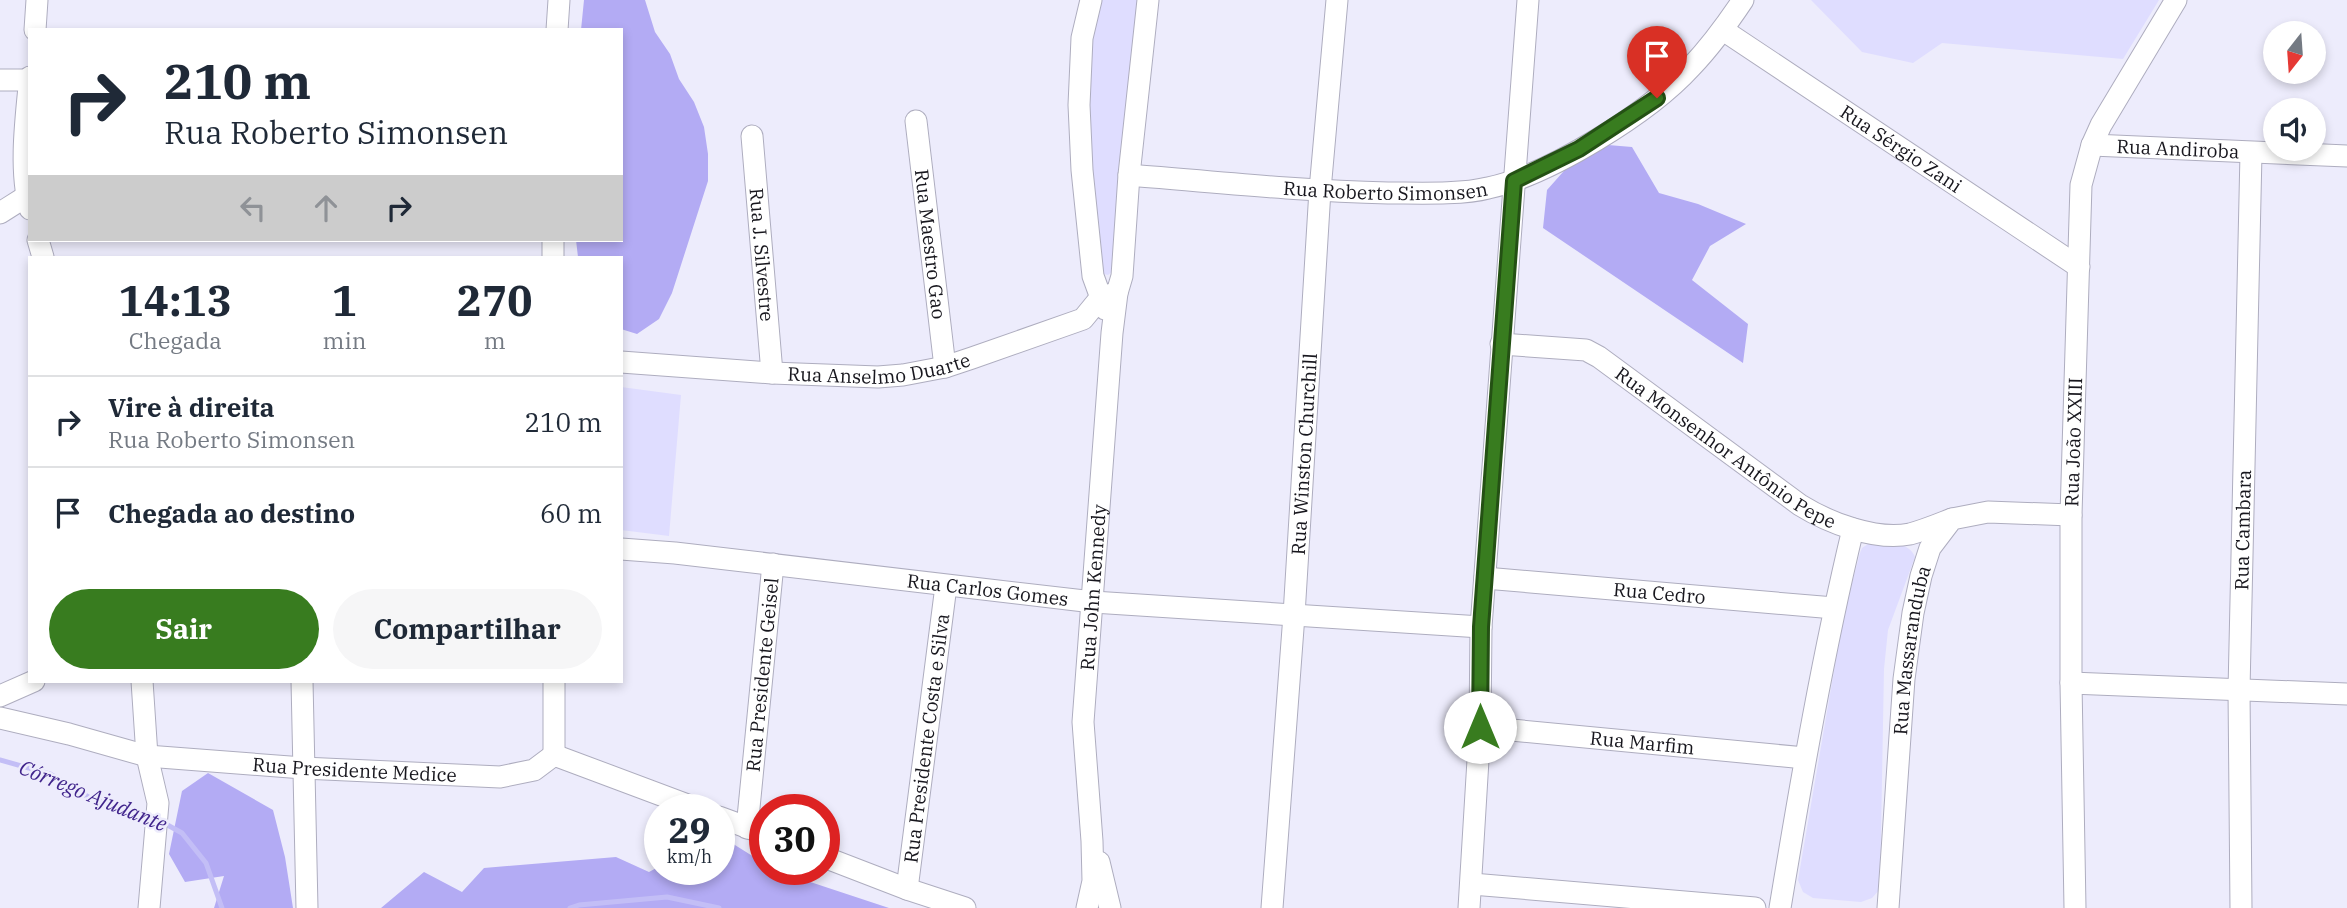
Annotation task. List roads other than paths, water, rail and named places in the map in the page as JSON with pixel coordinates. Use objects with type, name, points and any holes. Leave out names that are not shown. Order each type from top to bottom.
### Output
[{"type":"street","points":[[35,28],[37,0]]},
{"type":"street","points":[[557,28],[559,0]]},
{"type":"street","name":"Rua John Kennedy","points":[[1087,908],[1093,881],[1083,722],[1112,333],[1109,295],[1093,276],[1082,170],[1079,105],[1082,38],[1091,0]]},
{"type":"street","name":"Rua John Kennedy","points":[[1109,295],[1122,276],[1129,175],[1148,0]]},
{"type":"street","name":"Rua Winston Churchill","points":[[1272,908],[1294,615],[1320,190],[1337,0]]},
{"type":"street","points":[[1469,908],[1480,727],[1481,627],[1528,0]]},
{"type":"street","name":"Rua Roberto Simonsen","points":[[1129,175],[1320,190],[1417,193],[1485,189],[1514,181],[1579,149],[1657,98],[1690,69],[1723,30],[1743,0]]},
{"type":"street","name":"Rua João XXIII","points":[[2075,908],[2071,515],[2081,185],[2092,145],[2101,125],[2176,0]]},
{"type":"street","name":"Rua Sérgio Zani","points":[[1723,30],[2079,267]]},
{"type":"street","points":[[0,80],[28,79]]},
{"type":"street","points":[[0,213],[28,200],[25,142],[28,104]]},
{"type":"street","name":"Rua Maestro Gao","points":[[916,121],[945,367]]},
{"type":"street","name":"Rua J. Silvestre","points":[[752,136],[772,373]]},
{"type":"street","name":"Rua Andiroba","points":[[2092,145],[2347,156]]},
{"type":"street","name":"Rua Cambara","points":[[2241,908],[2239,690],[2251,153]]},
{"type":"street","name":"Rua Anselmo Duarte","points":[[623,362],[772,373],[878,377],[920,373],[945,367],[1083,319],[1109,295]]},
{"type":"street","name":"Rua Monsenhor Antônio Pepe","points":[[1501,344],[1586,350],[1599,357],[1820,517],[1853,529],[1884,534],[1909,534],[1952,519]]},
{"type":"street","points":[[1952,519],[1989,512],[2071,515]]},
{"type":"street","name":"Rua Massaranduba","points":[[1888,908],[1904,678],[1913,613],[1930,548],[1952,519]]},
{"type":"street","points":[[1780,908],[1834,607],[1853,529]]},
{"type":"street","name":"Rua Carlos Gomes","points":[[623,549],[1093,602],[1481,627]]},
{"type":"street","name":"Rua Presidente Geisel","points":[[758,794],[773,564]]},
{"type":"street","name":"Rua Cedro","points":[[1485,578],[1834,607]]},
{"type":"street","name":"Rua Presidente Costa e Silva","points":[[907,889],[946,586]]},
{"type":"street","points":[[0,696],[29,683]]},
{"type":"street","points":[[142,683],[147,756],[158,803],[149,908]]},
{"type":"street","points":[[302,683],[307,908]]},
{"type":"street","points":[[554,683],[554,755],[658,794]]},
{"type":"street","points":[[2071,683],[2347,694]]},
{"type":"street","name":"Rua Presidente Medice","points":[[0,718],[147,756],[303,768],[500,777],[534,770],[554,755]]},
{"type":"street","name":"Rua Marfim","points":[[1480,727],[1805,758]]},
{"type":"street","name":"Rua John Kennedy","points":[[1092,841],[1110,908]]},
{"type":"street","points":[[840,863],[965,908]]},
{"type":"street","points":[[1472,884],[1755,908]]},
{"type":"waterway","name":"Córrego Ajudante","points":[[0,760],[50,774],[90,798],[153,818]]},
{"type":"waterway","name":"Córrego Ajudante","points":[[162,822],[182,833],[206,863],[222,908]]},
{"type":"waterway","name":"Córrego Ajudante","points":[[570,908],[667,897],[719,908]]}]
